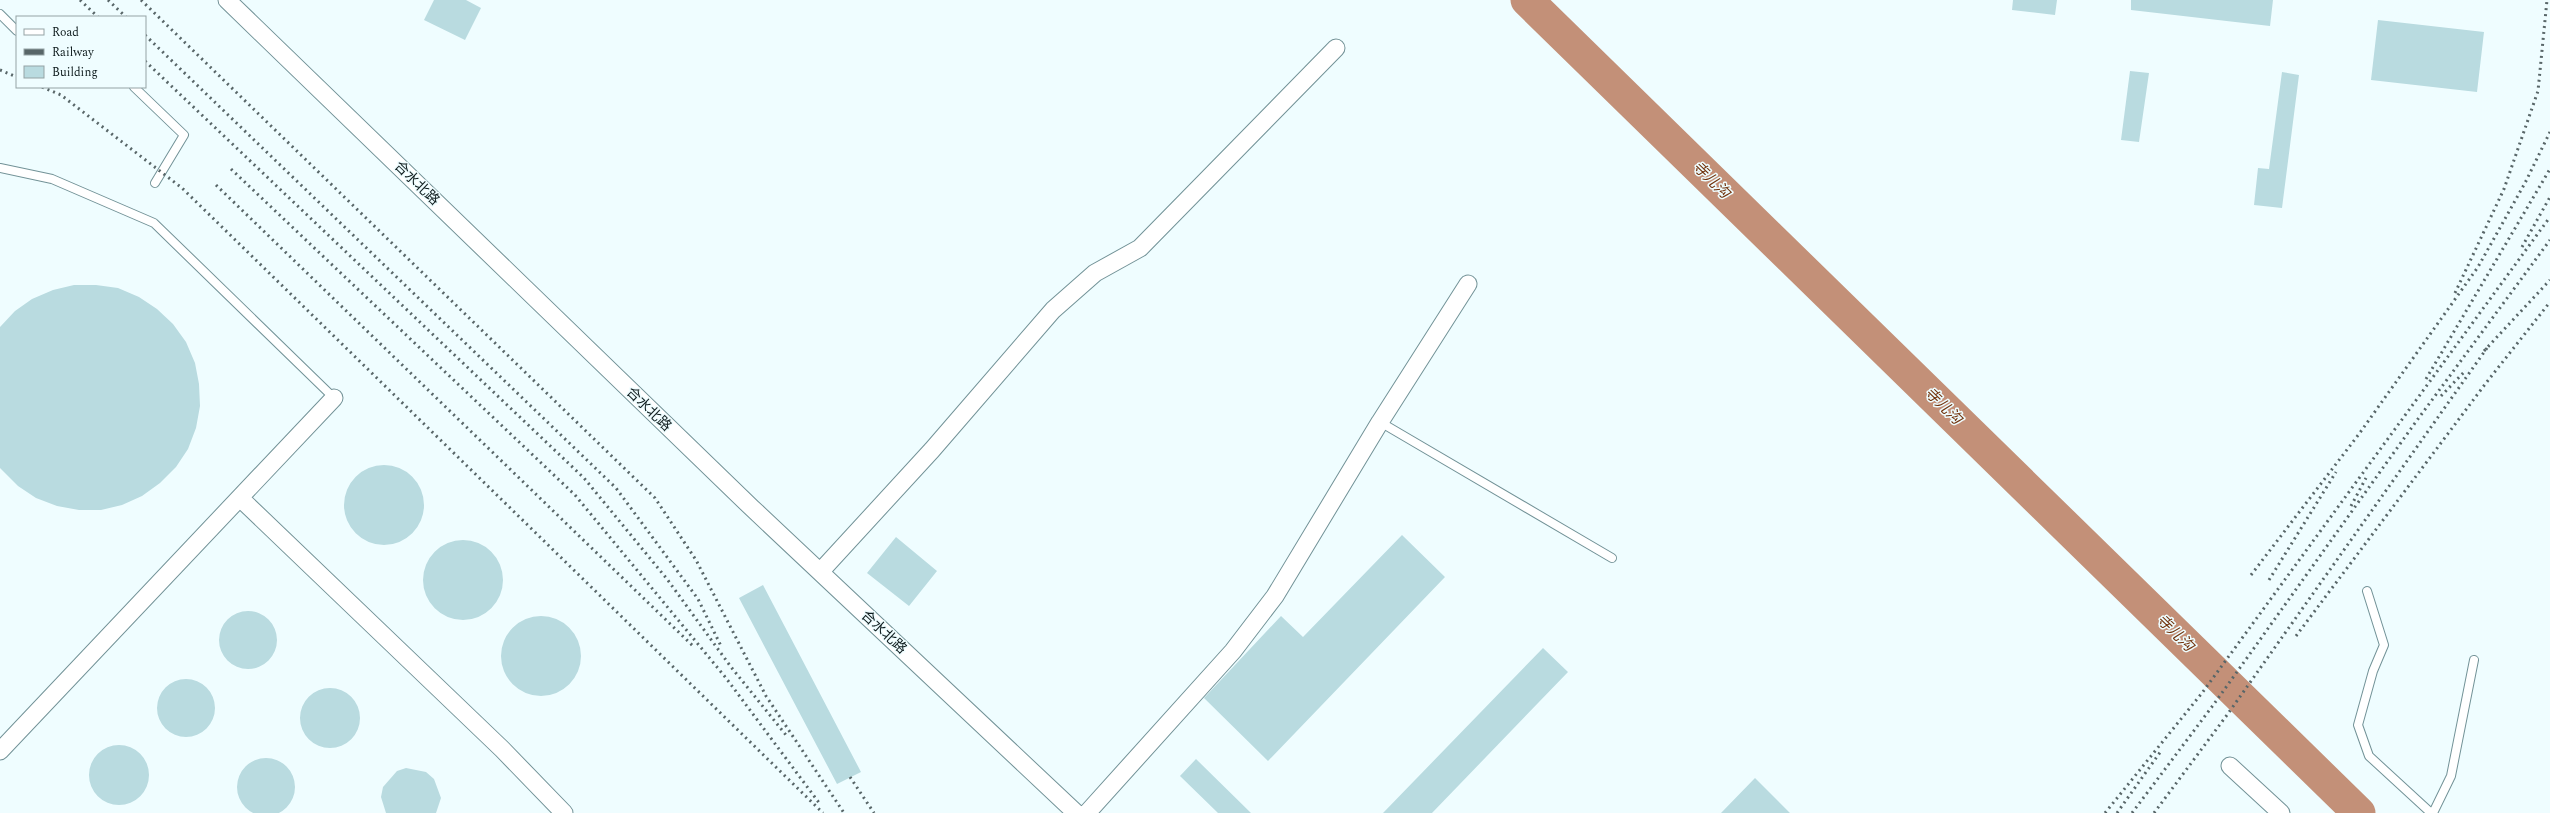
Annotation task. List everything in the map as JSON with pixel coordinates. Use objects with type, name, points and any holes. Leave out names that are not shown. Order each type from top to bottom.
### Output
[{"type":"street","name":"合水北路","points":[[227,0],[820,572],[1076,813]]},
{"type":"street","points":[[820,572],[932,450],[1053,310],[1095,272],[1140,248],[1336,48]]},
{"type":"street","points":[[1086,813],[1234,650],[1275,596],[1380,422],[1468,284]]},
{"type":"street","points":[[0,751],[334,398]]},
{"type":"street","points":[[240,498],[502,749],[553,809]]},
{"type":"street","points":[[2230,766],[2282,813]]},
{"type":"lane","points":[[0,14],[16,30]]},
{"type":"lane","points":[[135,88],[184,135],[155,183]]},
{"type":"lane","points":[[0,168],[52,179],[154,223],[334,398]]},
{"type":"lane","points":[[1380,422],[1612,558]]},
{"type":"lane","points":[[2367,591],[2384,645],[2373,671],[2358,725],[2368,756],[2432,813],[2451,776],[2474,660]]},
{"type":"building","points":[[434,0],[466,0],[481,8],[465,40],[424,20]]},
{"type":"building","points":[[2013,0],[2057,0],[2055,15],[2012,10]]},
{"type":"building","points":[[2131,0],[2273,0],[2270,26],[2131,10]]},
{"type":"building","points":[[2378,20],[2484,32],[2477,92],[2371,80]]},
{"type":"building","points":[[2130,71],[2149,73],[2139,142],[2121,140]]},
{"type":"building","points":[[2282,72],[2299,75],[2282,208],[2254,205],[2258,168],[2269,169]]},
{"type":"building","points":[[74,285],[96,285],[118,288],[139,297],[157,309],[173,324],[186,342],[195,363],[199,384],[200,406],[196,428],[188,449],[176,467],[160,483],[142,496],[122,505],[101,510],[79,510],[57,506],[36,498],[18,486],[0,468],[0,327],[15,311],[32,299],[53,290]]},
{"type":"building","points":[[384,465],[399,468],[412,477],[421,490],[424,505],[421,520],[412,533],[399,542],[384,545],[369,542],[356,533],[347,520],[344,505],[347,490],[356,477],[369,468]]},
{"type":"building","points":[[1402,535],[1445,577],[1268,761],[1204,698],[1281,616],[1303,637]]},
{"type":"building","points":[[896,537],[937,571],[909,606],[867,573]]},
{"type":"building","points":[[463,540],[478,543],[491,552],[500,565],[503,580],[500,595],[491,608],[478,617],[463,620],[448,617],[435,608],[426,595],[423,580],[426,565],[435,552],[448,543]]},
{"type":"building","points":[[763,585],[861,772],[837,784],[739,598]]},
{"type":"building","points":[[242,611],[254,611],[264,615],[273,624],[277,634],[277,646],[269,661],[254,669],[242,669],[232,665],[223,656],[219,646],[219,634],[223,624],[232,615]]},
{"type":"building","points":[[541,616],[556,619],[569,628],[578,641],[581,656],[578,671],[569,684],[556,693],[541,696],[526,693],[513,684],[504,671],[501,656],[504,641],[513,628],[526,619]]},
{"type":"building","points":[[1543,648],[1568,672],[1432,813],[1383,813]]},
{"type":"building","points":[[180,679],[192,679],[202,683],[211,692],[215,702],[215,714],[207,729],[192,737],[180,737],[170,733],[161,724],[157,714],[157,702],[161,692],[170,683]]},
{"type":"building","points":[[330,688],[346,693],[351,697],[355,702],[360,718],[355,734],[351,739],[346,743],[330,748],[314,743],[309,739],[305,734],[300,718],[305,702],[309,697],[314,693]]},
{"type":"building","points":[[119,745],[135,750],[140,754],[144,759],[149,775],[144,791],[140,796],[135,800],[119,805],[103,800],[98,796],[94,791],[89,775],[94,759],[98,754],[103,750]]},
{"type":"building","points":[[266,758],[277,760],[290,771],[295,787],[293,798],[282,811],[277,814],[255,814],[242,803],[239,798],[237,787],[239,776],[250,763],[255,760]]},
{"type":"building","points":[[1196,759],[1251,813],[1218,813],[1180,776]]},
{"type":"building","points":[[406,768],[426,772],[434,779],[441,798],[436,813],[386,813],[381,797],[383,787],[397,771]]},
{"type":"building","points":[[1755,778],[1790,813],[1721,813]]},
{"type":"waterway","name":"寺儿沟","points":[[1527,0],[2359,813]]},
{"type":"railway","points":[[80,0],[97,16]]},
{"type":"railway","points":[[108,0],[125,16]]},
{"type":"railway","points":[[141,0],[655,498],[696,560],[766,696],[844,813]]},
{"type":"railway","points":[[2455,293],[2504,189],[2538,91],[2547,0]]},
{"type":"railway","points":[[146,36],[616,488],[698,599],[721,646]]},
{"type":"railway","points":[[146,62],[584,478],[667,579],[731,667],[786,735]]},
{"type":"railway","points":[[0,70],[16,77]]},
{"type":"railway","points":[[44,88],[61,95],[182,188],[823,813]]},
{"type":"railway","points":[[2251,575],[2359,434],[2478,267],[2525,183],[2550,132]]},
{"type":"railway","points":[[231,169],[575,495],[726,678],[820,804]]},
{"type":"railway","points":[[2426,379],[2550,169]]},
{"type":"railway","points":[[216,185],[693,646]]},
{"type":"railway","points":[[2522,247],[2550,197]]},
{"type":"railway","points":[[2105,813],[2202,693],[2550,217]]},
{"type":"railway","points":[[2132,813],[2214,704],[2415,423],[2550,240]]},
{"type":"railway","points":[[2484,351],[2550,280]]},
{"type":"railway","points":[[2296,636],[2486,383],[2550,302]]},
{"type":"railway","points":[[2154,813],[2227,715],[2487,348]]},
{"type":"railway","points":[[2441,396],[2466,370]]},
{"type":"railway","points":[[2269,580],[2336,472]]},
{"type":"railway","points":[[2351,506],[2366,478]]},
{"type":"railway","points":[[2117,813],[2161,751]]},
{"type":"railway","points":[[850,777],[874,813]]}]
